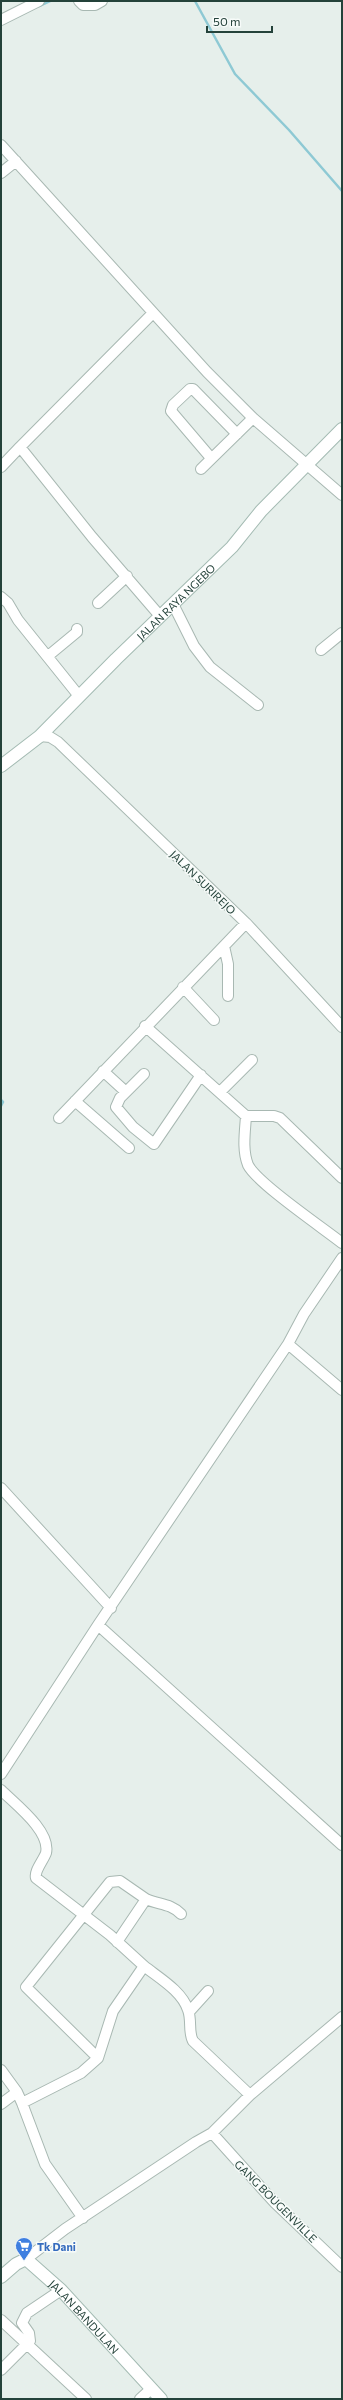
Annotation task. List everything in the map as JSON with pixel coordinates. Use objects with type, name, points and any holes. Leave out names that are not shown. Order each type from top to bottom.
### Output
[{"type":"street","points":[[1,20],[39,1]]},
{"type":"street","points":[[78,1],[83,5],[95,5],[102,1]]},
{"type":"street","points":[[1,145],[207,372],[253,418],[307,463],[342,495]]},
{"type":"street","points":[[1,173],[16,161]]},
{"type":"street","points":[[1,467],[153,313]]},
{"type":"street","points":[[211,458],[171,411],[173,405],[190,389],[193,389],[237,434]]},
{"type":"street","points":[[201,469],[253,418]]},
{"type":"street","name":"JALAN RAYA NGEBO","points":[[1,766],[40,736],[160,616],[232,547],[261,511],[342,429]]},
{"type":"street","points":[[20,447],[92,536],[160,616]]},
{"type":"street","points":[[98,602],[126,576]]},
{"type":"street","points":[[1,597],[8,602],[18,620],[79,696]]},
{"type":"street","points":[[173,604],[194,646],[210,667],[258,705]]},
{"type":"street","points":[[48,656],[76,632],[77,629]]},
{"type":"street","points":[[321,650],[342,633]]},
{"type":"street","points":[[54,721],[58,742]]},
{"type":"street","name":"JALAN SURIREJO","points":[[40,736],[50,737],[58,742],[246,923],[342,1027]]},
{"type":"street","points":[[59,1118],[145,1026],[246,923]]},
{"type":"street","points":[[224,946],[228,964],[228,996]]},
{"type":"street","points":[[183,987],[214,1020]]},
{"type":"street","points":[[145,1026],[202,1075],[246,1116],[274,1116],[280,1118],[342,1178]]},
{"type":"street","points":[[220,1092],[252,1060]]},
{"type":"street","points":[[103,1071],[126,1092]]},
{"type":"street","points":[[144,1074],[117,1102],[118,1111],[146,1140],[154,1144],[202,1075]]},
{"type":"street","points":[[75,1101],[129,1148]]},
{"type":"street","points":[[246,1116],[245,1152],[249,1167],[271,1188],[342,1243]]},
{"type":"street","points":[[1,1774],[98,1625],[111,1608],[288,1344],[304,1314],[342,1258]]},
{"type":"street","points":[[288,1344],[342,1390]]},
{"type":"street","points":[[1,1488],[111,1608]]},
{"type":"street","points":[[98,1625],[342,1845]]},
{"type":"street","points":[[1,1790],[36,1824],[45,1840],[46,1852],[36,1873],[36,1878],[117,1942],[175,1992],[185,2003],[189,2012],[191,2037],[193,2041],[250,2095]]},
{"type":"street","points":[[98,2058],[26,1987],[84,1915],[104,1887],[115,1881],[120,1881],[146,1899],[156,1903],[168,1904],[181,1914]]},
{"type":"street","points":[[117,1942],[146,1899]]},
{"type":"street","points":[[22,2103],[81,2073],[98,2058],[113,2012],[144,1966]]},
{"type":"street","points":[[189,2012],[208,1991]]},
{"type":"street","points":[[1,2277],[16,2264],[26,2259],[83,2218],[196,2142],[212,2133],[250,2095],[342,2017]]},
{"type":"street","points":[[1,2070],[17,2092],[46,2164],[83,2218]]},
{"type":"street","points":[[1,2104],[17,2092]]},
{"type":"street","name":"GANG BOUGENVILLE","points":[[212,2133],[275,2202],[342,2267]]},
{"type":"street","name":"JALAN BANDULAN","points":[[26,2259],[61,2290],[161,2399]]},
{"type":"street","points":[[1,2370],[28,2344],[30,2338],[22,2323],[27,2313],[61,2290]]},
{"type":"street","points":[[1,2320],[86,2399]]},
{"type":"street","points":[[140,2399],[151,2389]]},
{"type":"waterway","points":[[39,6],[50,1]]},
{"type":"waterway","points":[[195,1],[235,74],[289,130],[342,191]]},
{"type":"waterway","points":[[1,1100],[3,1102],[1,1106]]},
{"type":"place","name":"Tk Dani","points":[[24,2261]]}]
